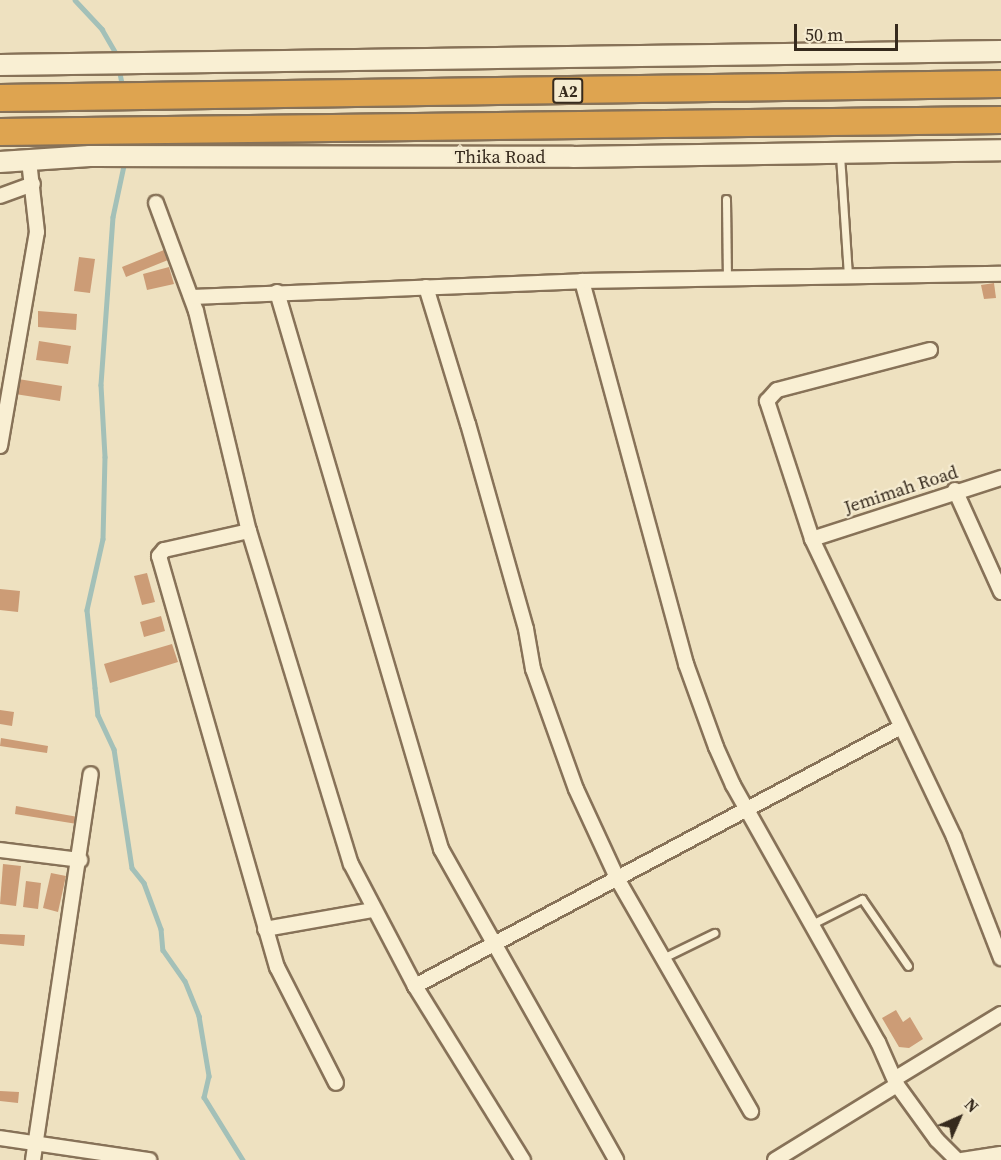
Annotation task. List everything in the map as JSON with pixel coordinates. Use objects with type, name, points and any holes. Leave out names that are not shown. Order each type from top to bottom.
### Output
[{"type":"highway","name":"A2","points":[[0,98],[1001,84]]},
{"type":"highway","name":"Thika Road","points":[[0,132],[1001,120]]},
{"type":"main road","points":[[0,65],[1001,51]]},
{"type":"main road","name":"Thika Road","points":[[0,162],[90,156],[136,158],[1001,150]]},
{"type":"street","points":[[0,446],[37,232],[33,184],[28,161]]},
{"type":"street","points":[[0,196],[33,184]]},
{"type":"street","points":[[156,203],[192,297],[249,531],[351,864],[373,910],[415,986],[523,1160]]},
{"type":"street","points":[[192,297],[582,280],[1001,274]]},
{"type":"street","points":[[582,280],[686,664],[716,747],[747,809],[812,924],[896,1082],[937,1140],[957,1160]]},
{"type":"street","points":[[426,286],[526,629],[533,669],[576,789],[618,880],[665,957],[751,1111]]},
{"type":"street","points":[[277,292],[434,829],[492,944],[616,1160]]},
{"type":"street","points":[[930,350],[769,394],[767,400],[812,539],[954,837],[1001,958]]},
{"type":"street","name":"Jemimah Road","points":[[812,539],[955,490],[1001,478]]},
{"type":"street","points":[[955,490],[1001,592]]},
{"type":"street","points":[[249,531],[164,550],[159,556],[264,929],[299,1016],[336,1083]]},
{"type":"street","points":[[415,986],[618,880],[901,727]]},
{"type":"street","points":[[33,1160],[80,860],[91,774]]},
{"type":"street","points":[[0,850],[80,860]]},
{"type":"street","points":[[264,929],[373,910]]},
{"type":"street","points":[[777,1160],[1001,1014]]},
{"type":"street","points":[[0,1138],[149,1160]]},
{"type":"street","points":[[962,1160],[1001,1154]]},
{"type":"lane","points":[[840,153],[848,276]]},
{"type":"lane","points":[[726,199],[727,279]]},
{"type":"lane","points":[[812,924],[862,899],[908,966]]},
{"type":"lane","points":[[665,957],[714,933]]},
{"type":"building","points":[[164,250],[168,260],[126,277],[122,267]]},
{"type":"building","points":[[79,257],[95,259],[90,293],[74,291]]},
{"type":"building","points":[[169,267],[174,284],[147,290],[143,274]]},
{"type":"building","points":[[994,283],[996,298],[984,299],[981,285]]},
{"type":"building","points":[[38,311],[77,314],[76,330],[38,327]]},
{"type":"building","points":[[39,341],[71,346],[68,364],[36,360]]},
{"type":"building","points":[[18,379],[62,386],[60,401],[15,394]]},
{"type":"building","points":[[147,573],[155,602],[142,605],[134,576]]},
{"type":"building","points":[[0,589],[20,591],[18,612],[0,610]]},
{"type":"building","points":[[161,616],[165,631],[144,637],[140,622]]},
{"type":"building","points":[[172,644],[178,662],[110,683],[104,664]]},
{"type":"building","points":[[0,710],[14,712],[12,726],[0,724]]},
{"type":"building","points":[[1,738],[48,746],[47,753],[0,746]]},
{"type":"building","points":[[16,806],[78,817],[77,824],[15,814]]},
{"type":"building","points":[[3,864],[21,866],[16,906],[0,904]]},
{"type":"building","points":[[51,873],[66,876],[58,912],[43,908]]},
{"type":"building","points":[[26,881],[41,883],[38,909],[23,907]]},
{"type":"building","points":[[0,934],[25,935],[24,946],[0,944]]},
{"type":"building","points":[[896,1010],[903,1022],[910,1017],[923,1039],[909,1048],[899,1047],[882,1018]]},
{"type":"building","points":[[0,1091],[19,1092],[18,1103],[0,1101]]},
{"type":"waterway","points":[[75,0],[102,29],[118,57]]},
{"type":"waterway","points":[[119,68],[122,84]]},
{"type":"waterway","points":[[125,161],[113,217],[101,385],[105,457],[103,539],[87,610],[98,715],[114,749],[132,868],[144,883],[161,929],[163,950],[185,981],[199,1016],[209,1076],[204,1097],[243,1160]]}]
